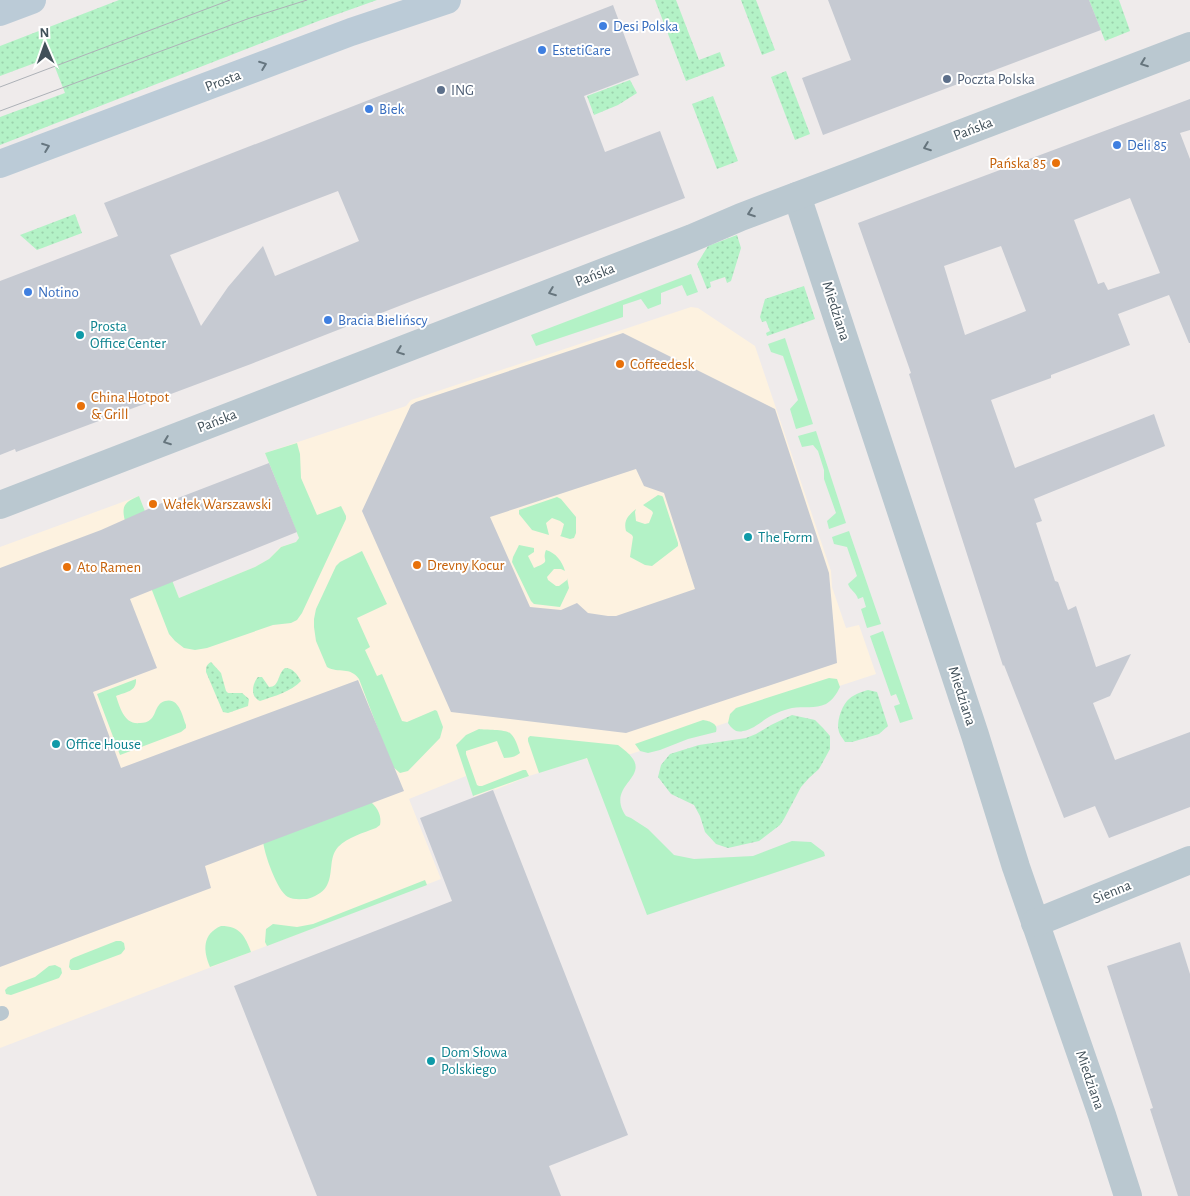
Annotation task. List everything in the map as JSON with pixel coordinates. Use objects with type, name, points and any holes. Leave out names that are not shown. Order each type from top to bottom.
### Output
[{"type":"main road","points":[[0,12],[32,0]]},
{"type":"main road","name":"Prosta","points":[[0,164],[351,32],[447,0]]},
{"type":"street","name":"Pańska","points":[[0,504],[692,238],[741,216],[1190,46]]},
{"type":"street","name":"Miedziana","points":[[797,196],[975,735],[1016,867],[1099,1106],[1128,1196]]},
{"type":"street","name":"Sienna","points":[[1035,923],[1190,860]]},
{"type":"shaded area","points":[[691,307],[698,308],[755,346],[831,571],[832,587],[846,628],[859,625],[876,674],[591,767],[586,758],[529,776],[474,797],[466,776],[409,799],[441,879],[0,1048],[0,547],[139,496],[179,598],[255,567],[269,559],[280,547],[296,542],[299,538],[265,453],[406,406],[411,400]]},
{"type":"green space","points":[[119,0],[377,0],[0,145],[0,117],[65,93],[51,57],[0,76],[0,46]]},
{"type":"green space","points":[[655,0],[676,0],[699,60],[720,52],[725,66],[686,81]]},
{"type":"green space","points":[[741,0],[756,0],[775,50],[762,55]]},
{"type":"green space","points":[[1089,0],[1119,0],[1130,31],[1105,41]]},
{"type":"green space","points":[[786,71],[810,134],[795,140],[771,77]]},
{"type":"green space","points":[[630,80],[637,93],[618,105],[594,115],[587,96]]},
{"type":"green space","points":[[713,96],[738,161],[717,169],[692,104]]},
{"type":"green space","points":[[75,214],[82,233],[37,250],[20,235]]},
{"type":"green space","points":[[737,235],[741,248],[731,281],[727,283],[725,277],[710,282],[711,287],[707,289],[697,264],[708,246]]},
{"type":"green space","points":[[691,274],[698,292],[687,296],[682,285],[661,293],[661,304],[648,309],[641,299],[623,305],[623,317],[536,346],[531,335]]},
{"type":"green space","points":[[804,286],[815,319],[767,336],[766,333],[770,331],[766,321],[762,322],[760,317],[765,299]]},
{"type":"green space","points":[[785,338],[813,424],[796,429],[790,409],[798,400],[783,356],[771,352],[768,344]]},
{"type":"green space","points":[[816,431],[846,523],[829,529],[827,521],[836,513],[824,479],[824,470],[818,451],[813,445],[802,447],[798,436]]},
{"type":"green space","points":[[297,443],[300,454],[301,478],[317,515],[341,506],[346,516],[302,613],[297,620],[291,623],[273,625],[207,648],[195,650],[184,648],[169,634],[125,521],[125,505],[130,500],[139,496],[179,598],[255,567],[269,559],[281,547],[296,542],[299,538],[265,453]]},
{"type":"green space","points":[[658,495],[663,497],[678,546],[652,566],[645,565],[630,557],[633,537],[626,531],[625,524],[629,516],[636,509],[636,521],[645,524],[649,523],[653,513],[643,505]]},
{"type":"green space","points":[[557,497],[561,499],[576,517],[576,533],[574,538],[570,539],[560,536],[564,524],[560,521],[552,518],[546,523],[549,535],[532,530],[519,514],[519,510]]},
{"type":"green space","points":[[849,531],[881,624],[867,628],[861,609],[866,607],[863,597],[858,599],[848,584],[857,576],[847,547],[834,544],[832,537]]},
{"type":"green space","points":[[519,545],[534,548],[534,552],[528,556],[534,568],[545,562],[546,550],[556,555],[562,564],[565,571],[554,569],[547,577],[556,586],[559,586],[567,578],[569,588],[560,607],[534,604],[531,601],[512,562]]},
{"type":"green space","points":[[362,551],[387,604],[357,618],[370,647],[365,650],[377,676],[382,674],[402,721],[407,722],[435,710],[443,727],[440,738],[408,771],[400,773],[392,766],[359,679],[348,671],[327,667],[316,641],[314,619],[316,609],[336,566]]},
{"type":"green space","points":[[883,631],[913,719],[900,723],[894,706],[900,704],[896,694],[891,696],[870,636]]},
{"type":"green space","points":[[211,662],[221,673],[226,691],[228,693],[242,693],[249,699],[248,706],[228,713],[223,712],[206,672],[208,664]]},
{"type":"green space","points":[[285,668],[293,670],[301,681],[282,693],[260,701],[257,699],[253,690],[254,683],[258,677],[262,677],[269,687],[273,686],[277,683]]},
{"type":"green space","points":[[829,678],[837,679],[840,687],[833,698],[826,704],[790,708],[743,731],[734,730],[728,723],[730,714],[736,708]]},
{"type":"green space","points":[[136,679],[135,687],[116,696],[126,718],[135,723],[147,722],[160,704],[170,700],[177,704],[186,728],[181,732],[120,755],[97,694]]},
{"type":"green space","points":[[868,690],[877,692],[888,726],[879,734],[852,742],[845,742],[838,728],[843,708],[851,697]]},
{"type":"green space","points":[[792,715],[815,720],[830,736],[830,749],[819,769],[801,787],[780,825],[759,841],[728,848],[716,844],[705,832],[694,805],[671,794],[658,777],[661,765],[670,754],[699,745],[746,738]]},
{"type":"green space","points":[[703,720],[715,725],[716,732],[688,739],[648,753],[640,751],[635,744]]},
{"type":"green space","points":[[479,729],[509,732],[517,743],[520,753],[504,758],[497,741],[466,751],[477,785],[482,786],[523,770],[526,770],[529,776],[473,796],[456,745],[466,735]]},
{"type":"green space","points":[[530,736],[618,745],[630,755],[636,766],[635,772],[620,798],[621,806],[626,816],[648,829],[674,855],[694,859],[753,856],[792,841],[811,842],[824,852],[825,856],[647,915],[587,758],[539,773],[528,741]]},
{"type":"green space","points":[[371,802],[379,813],[380,825],[351,838],[338,847],[333,856],[328,882],[318,894],[307,899],[292,899],[288,897],[280,887],[272,871],[263,841]]},
{"type":"green space","points":[[425,880],[427,885],[267,946],[265,942],[266,929],[273,924],[297,927],[313,924]]},
{"type":"green space","points":[[221,926],[233,928],[241,933],[251,952],[210,967],[205,949],[207,938],[215,929]]},
{"type":"green space","points":[[116,941],[124,943],[125,949],[121,954],[78,970],[71,970],[69,967],[70,960],[73,958]]},
{"type":"green space","points":[[55,965],[61,968],[62,973],[59,978],[11,995],[6,994],[5,990],[8,987],[35,977],[49,966]]},
{"type":"building","points":[[828,0],[1089,0],[1101,30],[823,135],[802,78],[851,60]]},
{"type":"building","points":[[613,5],[639,75],[584,96],[605,152],[660,131],[685,198],[251,364],[16,452],[15,449],[0,455],[0,281],[118,236],[104,203]],"holes":[[[338,191],[359,241],[275,276],[263,246],[228,287],[201,326],[170,255]]]},
{"type":"building","points":[[1190,99],[1190,130],[1180,133],[1190,159],[1190,343],[1169,295],[1118,314],[1130,345],[1051,375],[1051,378],[991,400],[1015,468],[1154,414],[1165,446],[1034,499],[1042,521],[1036,523],[1055,581],[1058,582],[1068,610],[1076,606],[1096,667],[1131,654],[1110,696],[1093,703],[1115,760],[1190,732],[1190,807],[1109,838],[1095,806],[1064,818],[1003,666],[909,374],[911,373],[858,223]],"holes":[[[1130,198],[1160,273],[1108,290],[1104,282],[1098,284],[1074,220]],[[1001,246],[1026,311],[965,335],[944,266]]]},
{"type":"building","name":"The Form","points":[[623,333],[775,409],[829,573],[837,663],[626,733],[451,712],[362,511],[411,405]],"holes":[[[636,469],[644,486],[664,493],[695,589],[616,616],[588,613],[577,603],[561,610],[530,607],[490,517]]]},
{"type":"building","name":"Office House","points":[[269,463],[297,532],[130,599],[157,668],[93,692],[121,768],[358,680],[404,791],[205,866],[211,888],[0,967],[0,568],[101,530],[164,502]]},
{"type":"building","name":"Dom Słowa Polskiego","points":[[493,790],[628,1135],[549,1166],[561,1196],[317,1196],[234,986],[452,901],[420,818]]},
{"type":"building","points":[[1180,942],[1190,974],[1190,1196],[1178,1196],[1150,1109],[1153,1108],[1107,966]]},
{"type":"tram line","points":[[0,87],[230,0]]},
{"type":"tram line","points":[[0,111],[250,18],[307,0]]},
{"type":"place","name":"Desi Polska","points":[[603,26]]},
{"type":"place","name":"EstetiCare","points":[[542,50]]},
{"type":"place","name":"Poczta Polska","points":[[947,79]]},
{"type":"place","name":"ING","points":[[441,90]]},
{"type":"place","name":"Biek","points":[[369,109]]},
{"type":"place","name":"Deli 85","points":[[1117,145]]},
{"type":"place","name":"Pańska 85","points":[[1056,163]]},
{"type":"place","name":"Notino","points":[[28,292]]},
{"type":"place","name":"Bracia Bielińscy","points":[[328,320]]},
{"type":"place","name":"Prosta Office Center","points":[[80,335]]},
{"type":"place","name":"Coffeedesk","points":[[620,364]]},
{"type":"place","name":"China Hotpot & Grill","points":[[81,406]]},
{"type":"place","name":"Wałek Warszawski","points":[[153,504]]},
{"type":"place","name":"The Form","points":[[748,537]]},
{"type":"place","name":"Drevny Kocur","points":[[417,565]]},
{"type":"place","name":"Ato Ramen","points":[[67,567]]},
{"type":"place","name":"Office House","points":[[56,744]]},
{"type":"place","name":"Dom Słowa Polskiego","points":[[431,1061]]}]
